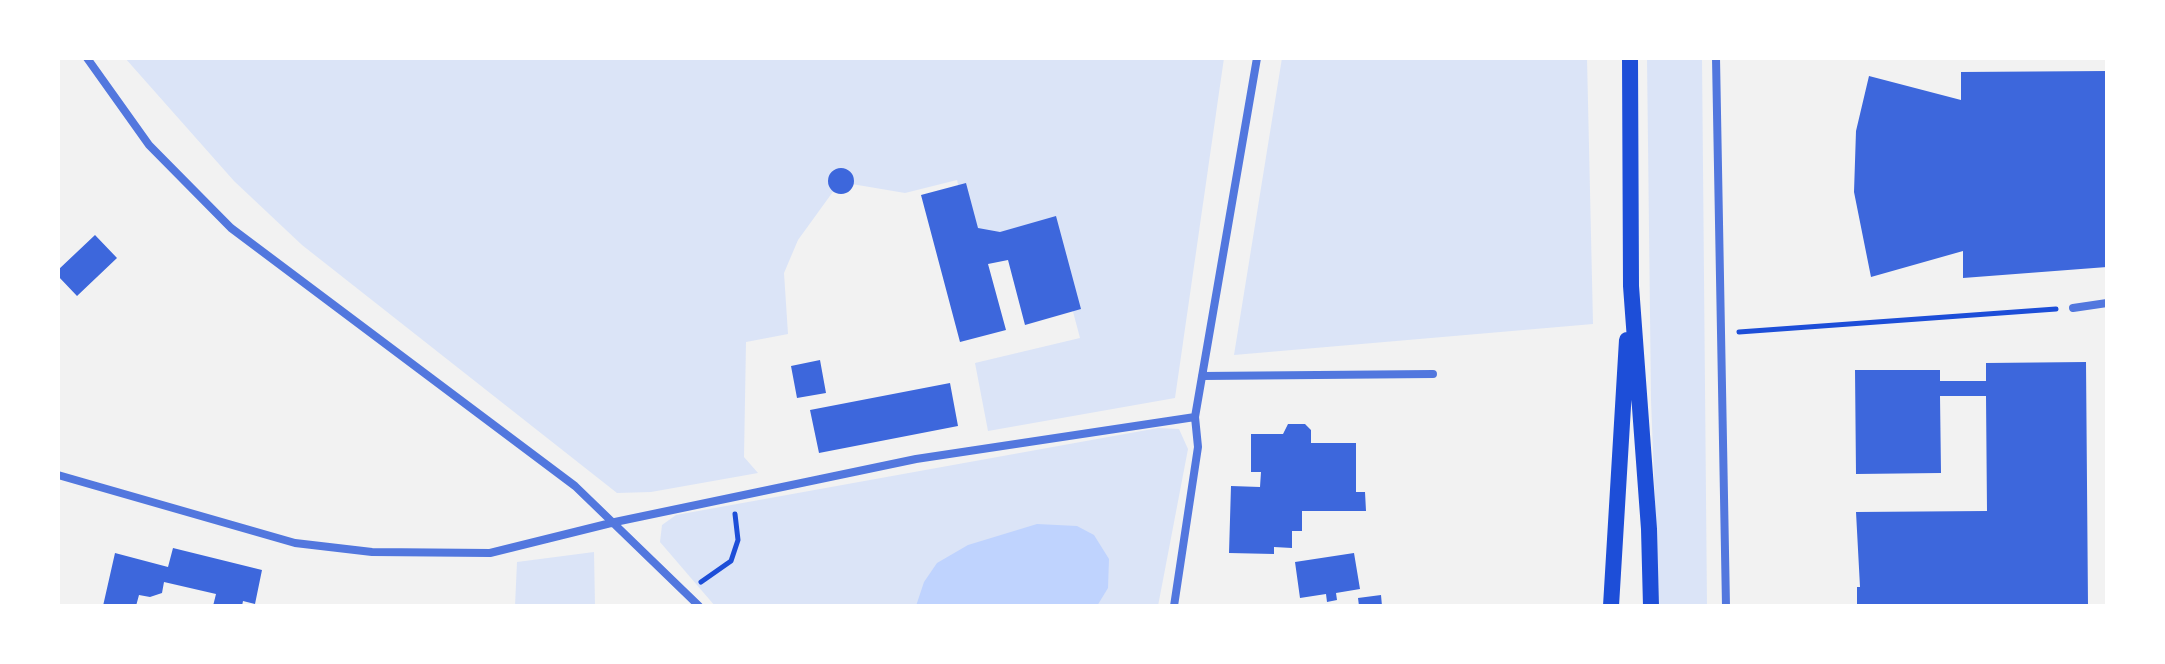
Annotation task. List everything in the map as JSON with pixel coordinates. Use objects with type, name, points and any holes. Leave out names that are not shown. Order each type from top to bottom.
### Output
[{"type":"main road","points":[[1611,606],[1631,286],[1630,58]]},
{"type":"main road","points":[[1631,286],[1649,529],[1651,606]]},
{"type":"street","points":[[87,58],[149,145],[231,228],[560,474],[615,522],[699,606]]},
{"type":"street","points":[[1174,606],[1198,447],[1195,417],[1257,58]]},
{"type":"street","points":[[1716,58],[1726,606]]},
{"type":"street","points":[[2073,308],[2107,303]]},
{"type":"street","points":[[1202,376],[1433,374]]},
{"type":"street","points":[[58,475],[295,543],[372,552],[490,553],[615,522],[916,459],[1195,417]]},
{"type":"path","points":[[1719,333],[2073,308]]},
{"type":"path","points":[[683,590],[715,576],[731,561],[738,525],[729,498]]},
{"type":"shaded area","points":[[125,58],[1224,58],[1175,398],[988,431],[975,363],[1080,338],[1052,232],[974,252],[957,180],[905,193],[840,182],[798,240],[784,273],[788,334],[746,342],[744,457],[758,473],[651,492],[617,493],[302,245],[234,181]]},
{"type":"shaded area","points":[[1282,58],[1587,58],[1593,324],[1234,355]]},
{"type":"shaded area","points":[[1647,58],[1702,58],[1707,606],[1659,606],[1651,400]]},
{"type":"shaded area","points":[[1158,428],[1179,429],[1188,449],[1158,606],[715,606],[660,542],[662,525],[676,515]]},
{"type":"shaded area","points":[[594,552],[595,606],[515,606],[517,562]]},
{"type":"water","points":[[1037,524],[1077,526],[1094,535],[1109,559],[1108,588],[1097,606],[916,606],[924,582],[937,563],[968,545]]},
{"type":"building","points":[[2107,71],[2107,267],[1963,278],[1963,251],[1871,277],[1854,192],[1856,131],[1869,76],[1961,100],[1961,72]]},
{"type":"building","points":[[841,168],[850,172],[854,181],[850,190],[841,194],[832,190],[828,181],[832,172]]},
{"type":"building","points":[[966,183],[978,228],[1000,232],[1056,216],[1081,309],[1025,325],[1008,260],[988,264],[1006,330],[960,342],[921,195]]},
{"type":"building","points":[[95,235],[117,258],[77,296],[58,276],[58,270]]},
{"type":"building","points":[[820,360],[826,393],[797,398],[791,366]]},
{"type":"building","points":[[2086,362],[2088,606],[1857,606],[1857,587],[1860,587],[1856,512],[1987,511],[1986,396],[1940,396],[1941,473],[1856,474],[1855,370],[1940,370],[1940,381],[1986,381],[1986,363]]},
{"type":"building","points":[[950,383],[958,426],[819,453],[810,410]]},
{"type":"building","points":[[1288,424],[1305,424],[1311,430],[1311,443],[1356,443],[1356,492],[1365,492],[1366,511],[1302,511],[1302,531],[1292,531],[1292,548],[1274,547],[1274,554],[1229,553],[1231,486],[1260,487],[1261,472],[1251,472],[1251,434],[1283,434]]},
{"type":"building","points":[[173,548],[262,570],[255,604],[243,601],[242,606],[213,606],[216,594],[164,582],[162,593],[150,597],[139,595],[136,606],[103,606],[115,553],[168,567]]},
{"type":"building","points":[[1354,553],[1360,589],[1336,593],[1337,600],[1327,602],[1326,594],[1300,598],[1295,562]]},
{"type":"building","points":[[1381,595],[1382,606],[1359,606],[1358,598]]}]
